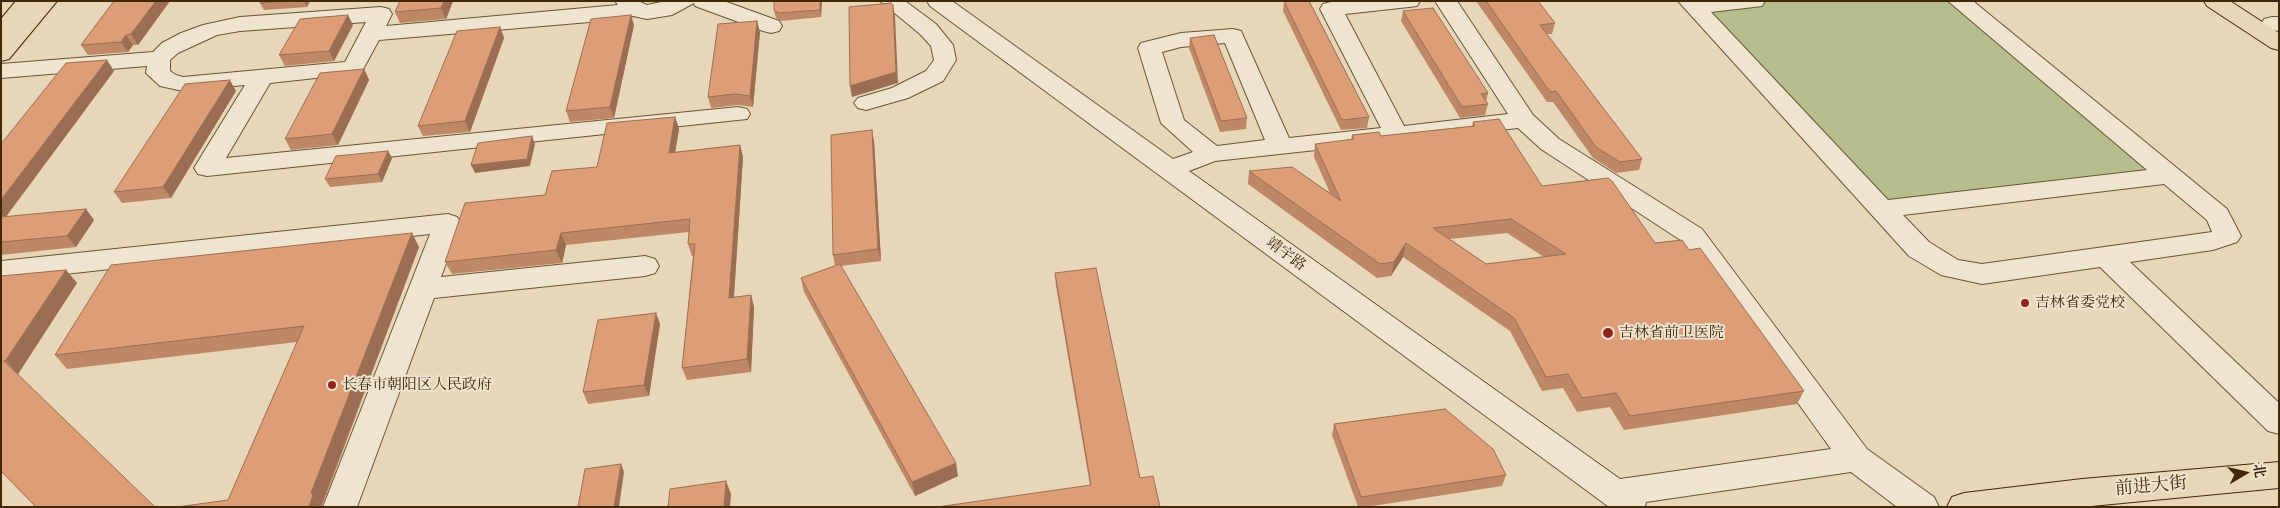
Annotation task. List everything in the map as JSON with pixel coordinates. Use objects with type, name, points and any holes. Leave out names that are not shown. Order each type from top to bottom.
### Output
[{"type":"main road","points":[[1,34],[27,1]]},
{"type":"main road","points":[[1,54],[46,1]]},
{"type":"main road","points":[[2216,1],[2277,30]]},
{"type":"main road","points":[[2237,1],[2277,30]]},
{"type":"main road","name":"前进大街","points":[[1964,507],[2091,492],[2279,475]]},
{"type":"street","points":[[370,34],[613,13],[630,5],[656,12],[673,8],[684,1]]},
{"type":"street","points":[[703,1],[771,26]]},
{"type":"street","points":[[866,103],[900,93],[935,76],[944,60],[942,45],[928,29],[892,1]]},
{"type":"street","name":"靖宇路","points":[[938,1],[1624,500]]},
{"type":"street","points":[[1396,133],[1331,9],[1409,1]]},
{"type":"street","points":[[1446,1],[1524,120],[1550,144],[1692,235],[1856,458],[1922,507]]},
{"type":"street","points":[[1692,4],[1754,1]]},
{"type":"street","points":[[1692,4],[1919,248],[1951,268],[1982,274],[2213,241],[2227,236],[2218,215],[1959,1]]},
{"type":"street","points":[[1,71],[159,58],[170,48],[189,38],[211,30],[322,10],[381,14],[353,68],[183,84],[168,81],[158,73],[159,58]]},
{"type":"street","points":[[1212,154],[1173,123],[1150,48],[1181,40],[1233,36],[1280,146]]},
{"type":"street","points":[[262,76],[206,168],[738,114]]},
{"type":"street","points":[[1169,169],[1212,154],[1524,120]]},
{"type":"street","points":[[1882,209],[2170,175]]},
{"type":"street","points":[[1,271],[448,223],[340,507]]},
{"type":"street","points":[[2106,256],[2279,422]]},
{"type":"street","points":[[423,289],[645,266]]},
{"type":"street","points":[[1624,500],[1856,458]]},
{"type":"green space","points":[[1754,1],[1959,1],[2170,175],[1882,209],[1695,7]]},
{"type":"building","points":[[114,1],[156,1],[131,34],[126,35],[121,42],[81,45]]},
{"type":"building","points":[[261,1],[281,1],[260,3]]},
{"type":"building","points":[[400,1],[444,1],[441,8],[395,12]]},
{"type":"building","points":[[774,1],[820,1],[820,10],[779,13],[774,10]]},
{"type":"building","points":[[1284,1],[1309,1],[1369,117],[1342,120]]},
{"type":"building","points":[[1486,1],[1538,1],[1555,23],[1540,25],[1642,159],[1620,162],[1596,147],[1556,91],[1550,92]]},
{"type":"building","points":[[891,3],[893,5],[896,72],[850,86],[849,7]]},
{"type":"building","points":[[1433,8],[1488,93],[1481,94],[1488,104],[1462,107],[1403,11]]},
{"type":"building","points":[[348,15],[329,51],[279,55],[300,19]]},
{"type":"building","points":[[631,15],[610,107],[566,111],[591,19]]},
{"type":"building","points":[[757,21],[750,96],[735,94],[708,97],[718,24]]},
{"type":"building","points":[[500,27],[465,121],[418,126],[457,31]]},
{"type":"building","points":[[1214,35],[1247,118],[1221,121],[1190,38]]},
{"type":"building","points":[[107,60],[1,200],[1,144],[66,63]]},
{"type":"building","points":[[364,69],[332,134],[285,139],[320,73]]},
{"type":"building","points":[[230,80],[163,187],[114,192],[185,84]]},
{"type":"building","points":[[675,117],[669,153],[740,145],[729,298],[751,295],[747,359],[682,368],[695,244],[688,244],[690,219],[561,233],[556,250],[445,262],[465,203],[545,195],[552,171],[597,167],[607,123]]},
{"type":"building","points":[[1499,119],[1542,186],[1608,178],[1655,243],[1682,240],[1689,250],[1700,248],[1804,391],[1630,416],[1616,393],[1582,398],[1568,374],[1546,377],[1514,318],[1406,243],[1394,262],[1380,264],[1249,171],[1292,167],[1341,201],[1315,144],[1354,139],[1352,135],[1379,132],[1381,136],[1475,126],[1473,122]],"holes":[[[1511,219],[1566,254],[1486,264],[1433,228]]]},
{"type":"building","points":[[872,130],[878,249],[833,255],[831,135]]},
{"type":"building","points":[[532,136],[527,159],[471,165],[478,143]]},
{"type":"building","points":[[388,151],[378,174],[325,179],[336,156]]},
{"type":"building","points":[[86,209],[67,236],[1,242],[1,217]]},
{"type":"building","points":[[412,233],[311,493],[313,495],[309,507],[177,507],[228,500],[304,326],[55,355],[111,265]]},
{"type":"building","points":[[840,264],[956,463],[912,482],[801,278]]},
{"type":"building","points":[[1096,268],[1140,478],[1153,476],[1160,507],[937,507],[1091,485],[1055,273]]},
{"type":"building","points":[[66,270],[4,361],[155,507],[36,507],[1,471],[1,276]]},
{"type":"building","points":[[656,313],[644,385],[583,392],[598,320]]},
{"type":"building","points":[[1445,409],[1493,449],[1506,475],[1361,497],[1334,424]]},
{"type":"building","points":[[621,464],[614,507],[578,507],[585,469]]},
{"type":"building","points":[[726,481],[724,507],[668,507],[670,489]]},
{"type":"place","name":"吉林省委党校","points":[[2025,303]]},
{"type":"place","name":"吉林省前卫医院","points":[[1608,333]]},
{"type":"place","name":"长春市朝阳区人民政府","points":[[332,385]]}]
